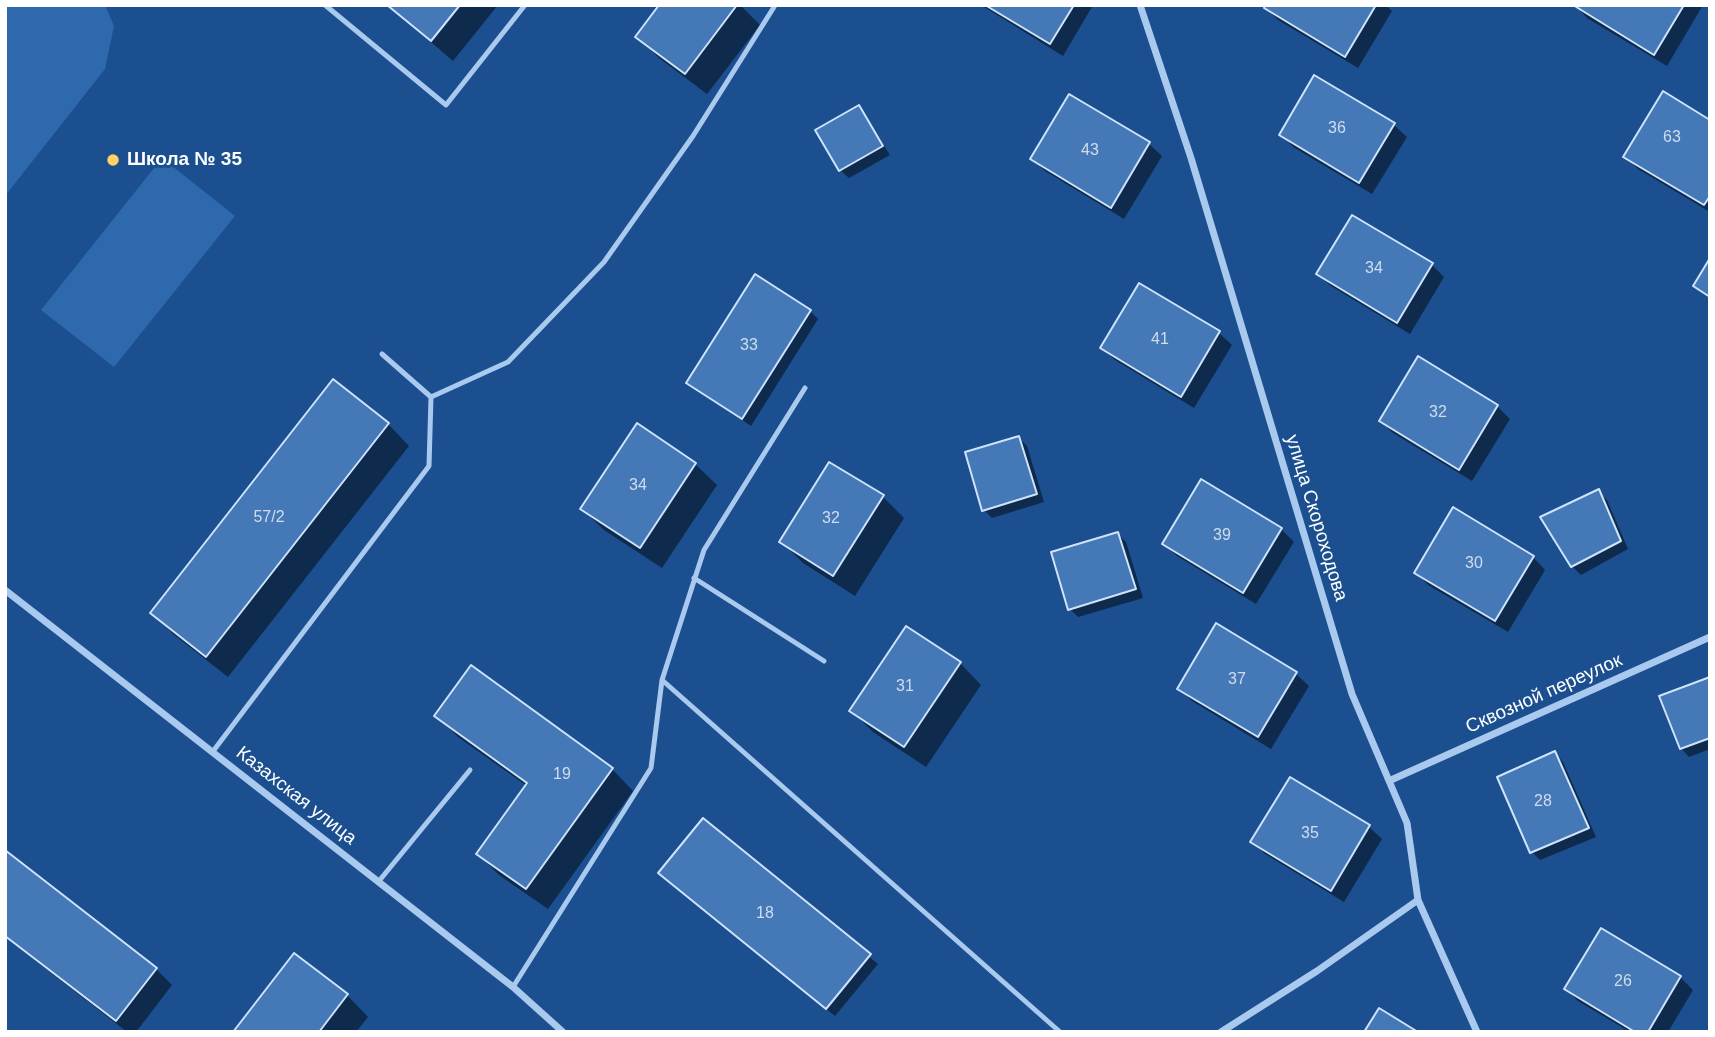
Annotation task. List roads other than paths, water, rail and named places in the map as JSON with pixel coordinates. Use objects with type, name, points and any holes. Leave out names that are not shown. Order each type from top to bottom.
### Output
[{"type":"street","name":"улица Скороходова","points":[[1140,5],[1191,158],[1352,694],[1391,780],[1406,822],[1418,900],[1477,1032]]},
{"type":"street","name":"Казахская улица","points":[[5,590],[214,750],[513,987],[563,1032]]},
{"type":"street","name":"Сквозной переулок","points":[[1391,780],[1710,637]]},
{"type":"street","points":[[1221,1032],[1317,971],[1418,900]]},
{"type":"lane","points":[[325,5],[446,104],[525,5]]},
{"type":"lane","points":[[431,397],[508,362],[604,262],[693,136],[774,7]]},
{"type":"lane","points":[[382,354],[431,397]]},
{"type":"lane","points":[[513,987],[651,768],[662,680],[704,550],[805,388]]},
{"type":"lane","points":[[214,750],[429,466],[431,397]]},
{"type":"lane","points":[[694,578],[824,661]]},
{"type":"lane","points":[[662,680],[1060,1032]]},
{"type":"lane","points":[[379,881],[470,771]]},
{"type":"place","name":"Школа № 35","points":[[113,160]]}]
